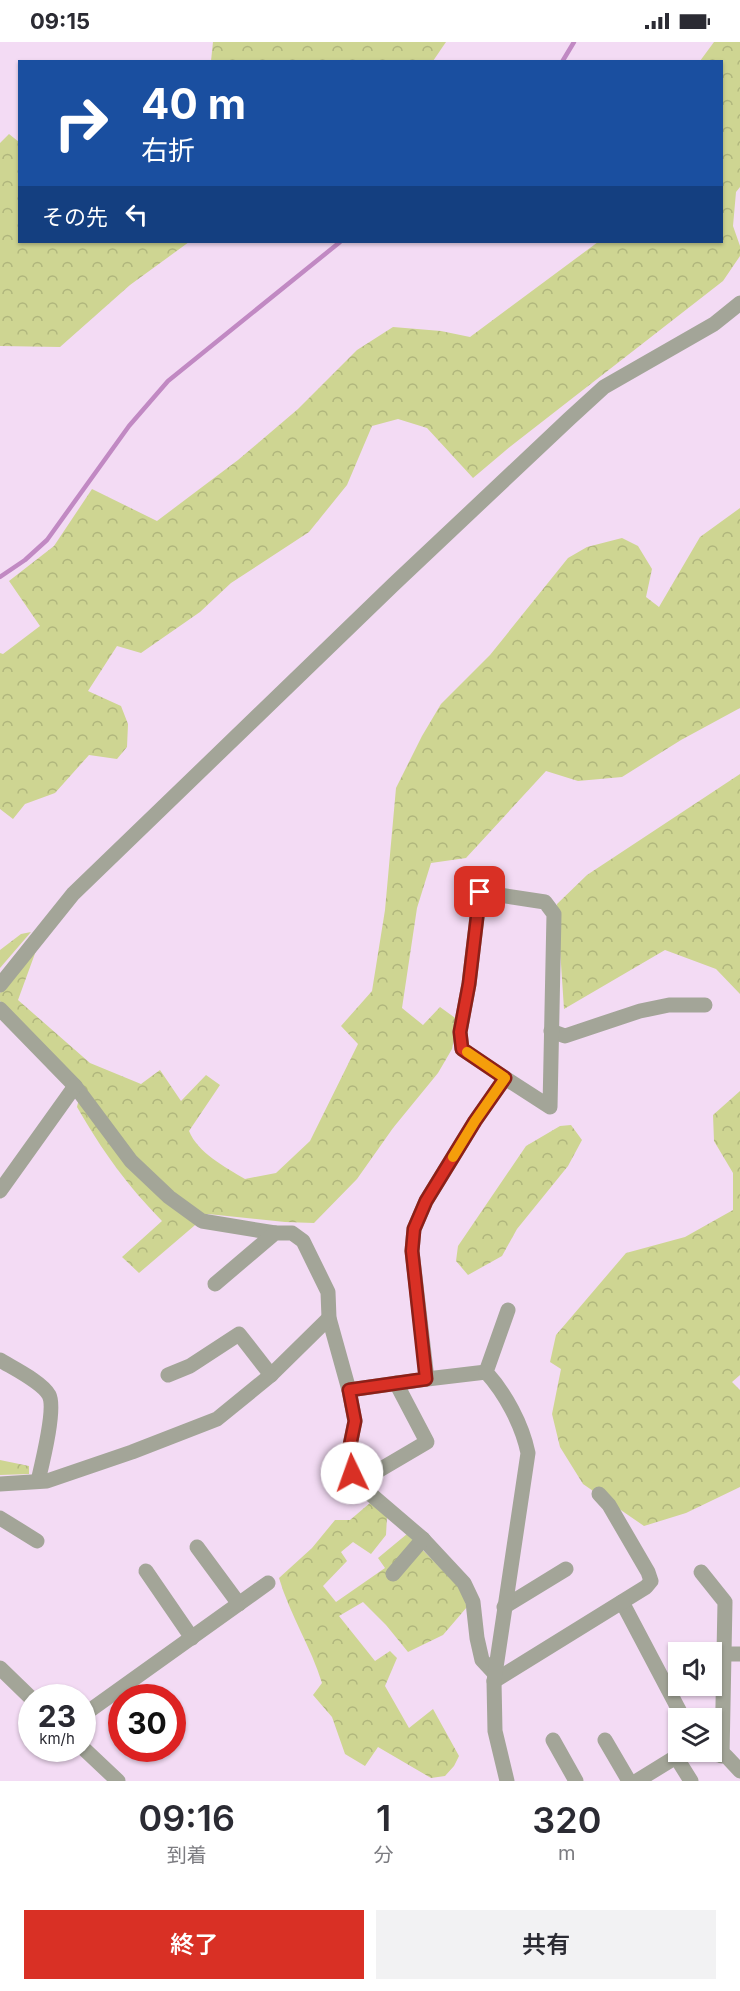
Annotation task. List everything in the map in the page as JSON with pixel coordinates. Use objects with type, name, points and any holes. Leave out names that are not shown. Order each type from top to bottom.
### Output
[{"type":"street","points":[[0,985],[73,894],[394,584],[569,419],[604,387],[714,324],[740,303]]},
{"type":"street","points":[[480,892],[545,902],[554,914],[550,1107],[505,1078],[462,1049],[460,1032],[469,984],[480,892]]},
{"type":"street","points":[[551,1031],[565,1036],[640,1011],[669,1005],[705,1005]]},
{"type":"street","points":[[0,1009],[75,1086],[131,1161],[169,1197],[202,1221],[275,1233],[292,1233],[303,1241],[328,1292],[329,1318],[349,1390],[355,1421],[348,1455],[352,1473],[368,1492],[423,1539],[464,1583],[473,1602],[482,1660],[495,1677]]},
{"type":"street","points":[[426,1379],[412,1251],[414,1229],[426,1201],[475,1121],[505,1078]]},
{"type":"street","points":[[0,1191],[75,1086]]},
{"type":"street","points":[[215,1284],[275,1233]]},
{"type":"street","points":[[486,1372],[508,1310]]},
{"type":"street","points":[[0,1484],[47,1481],[132,1452],[217,1419],[271,1375],[329,1318]]},
{"type":"street","points":[[168,1376],[190,1366],[239,1334],[271,1375]]},
{"type":"street","points":[[0,1360],[37,1384],[49,1395],[52,1408],[38,1482]]},
{"type":"street","points":[[349,1390],[486,1372]]},
{"type":"street","points":[[486,1372],[495,1382],[524,1434],[528,1453],[495,1677],[495,1731],[507,1781]]},
{"type":"street","points":[[359,1482],[427,1442],[396,1383]]},
{"type":"street","points":[[495,1677],[622,1602],[646,1587],[651,1581],[609,1504],[599,1494]]},
{"type":"street","points":[[0,1518],[37,1541]]},
{"type":"street","points":[[393,1574],[423,1539]]},
{"type":"street","points":[[197,1547],[239,1604]]},
{"type":"street","points":[[504,1607],[566,1569]]},
{"type":"street","points":[[146,1570],[192,1638]]},
{"type":"street","points":[[701,1572],[725,1602],[722,1756],[726,1756],[740,1771]]},
{"type":"street","points":[[96,1706],[268,1583]]},
{"type":"street","points":[[622,1602],[678,1708]]},
{"type":"street","points":[[724,1654],[740,1654]]},
{"type":"street","points":[[1,1670],[18,1686]]},
{"type":"street","points":[[553,1740],[576,1781]]},
{"type":"street","points":[[605,1740],[629,1781]]},
{"type":"street","points":[[96,1761],[117,1781]]},
{"type":"street","points":[[638,1781],[668,1762]]},
{"type":"street","points":[[683,1762],[691,1781]]},
{"type":"green space","points":[[213,42],[446,42],[434,60],[211,60]]},
{"type":"green space","points":[[714,42],[740,42],[740,187],[736,192],[733,226],[740,246],[740,256],[723,281],[473,478],[427,428],[398,419],[372,426],[347,485],[309,532],[231,583],[200,612],[141,653],[117,646],[88,691],[121,706],[128,724],[127,747],[117,759],[89,755],[55,793],[25,804],[13,819],[0,809],[0,653],[3,654],[40,626],[9,581],[54,546],[92,489],[157,521],[238,460],[298,409],[357,350],[393,327],[441,331],[470,337],[597,243],[723,243],[723,60],[701,60]]},
{"type":"green space","points":[[9,134],[18,141],[18,243],[188,243],[130,285],[60,347],[0,346],[0,143]]},
{"type":"green space","points":[[740,508],[740,708],[681,740],[622,777],[578,781],[546,771],[466,858],[431,863],[417,908],[402,1008],[423,1025],[440,1007],[458,1020],[452,1049],[438,1073],[393,1128],[357,1179],[314,1223],[208,1214],[139,1273],[122,1257],[162,1221],[116,1167],[77,1107],[82,1085],[0,1001],[0,993],[37,948],[18,1000],[90,1063],[141,1084],[160,1070],[181,1101],[206,1075],[220,1085],[189,1131],[193,1139],[205,1153],[245,1179],[276,1173],[310,1141],[358,1044],[341,1026],[372,991],[385,910],[396,788],[441,704],[490,655],[568,558],[587,547],[622,538],[638,546],[652,569],[646,597],[659,607],[700,537]]},
{"type":"green space","points":[[740,774],[740,994],[716,969],[665,950],[564,1009],[557,904],[587,875]]},
{"type":"green space","points":[[31,932],[0,968],[0,950],[21,934]]},
{"type":"green space","points":[[740,1091],[740,1375],[732,1382],[740,1390],[740,1487],[686,1513],[644,1526],[583,1484],[560,1447],[552,1414],[561,1369],[550,1362],[556,1335],[626,1253],[685,1237],[733,1210],[733,1173],[714,1141],[713,1115]]},
{"type":"green space","points":[[571,1125],[582,1140],[568,1166],[517,1229],[502,1256],[468,1275],[456,1261],[458,1246],[526,1146],[560,1126]]},
{"type":"green space","points":[[0,1460],[29,1466],[29,1474],[0,1475]]},
{"type":"green space","points":[[370,1503],[387,1517],[386,1535],[371,1554],[353,1542],[341,1552],[347,1561],[323,1586],[336,1602],[385,1568],[378,1558],[407,1534],[460,1588],[467,1607],[443,1635],[408,1652],[363,1602],[339,1616],[375,1661],[390,1651],[397,1658],[385,1686],[409,1728],[433,1709],[459,1756],[445,1776],[431,1778],[378,1747],[365,1766],[345,1754],[332,1717],[313,1695],[322,1683],[279,1578],[312,1548],[335,1520],[350,1520]]},
{"type":"waterway","points":[[563,60],[574,42]]},
{"type":"waterway","points":[[0,577],[25,560],[47,540],[129,426],[168,381],[339,243]]},
{"type":"slow traffic","points":[[453,1157],[505,1078],[467,1052]]},
{"type":"route","points":[[352,1473],[348,1455],[355,1421],[349,1390],[426,1379],[412,1251],[414,1229],[426,1201],[475,1121],[505,1078],[462,1049],[460,1032],[469,984],[480,892]]}]
